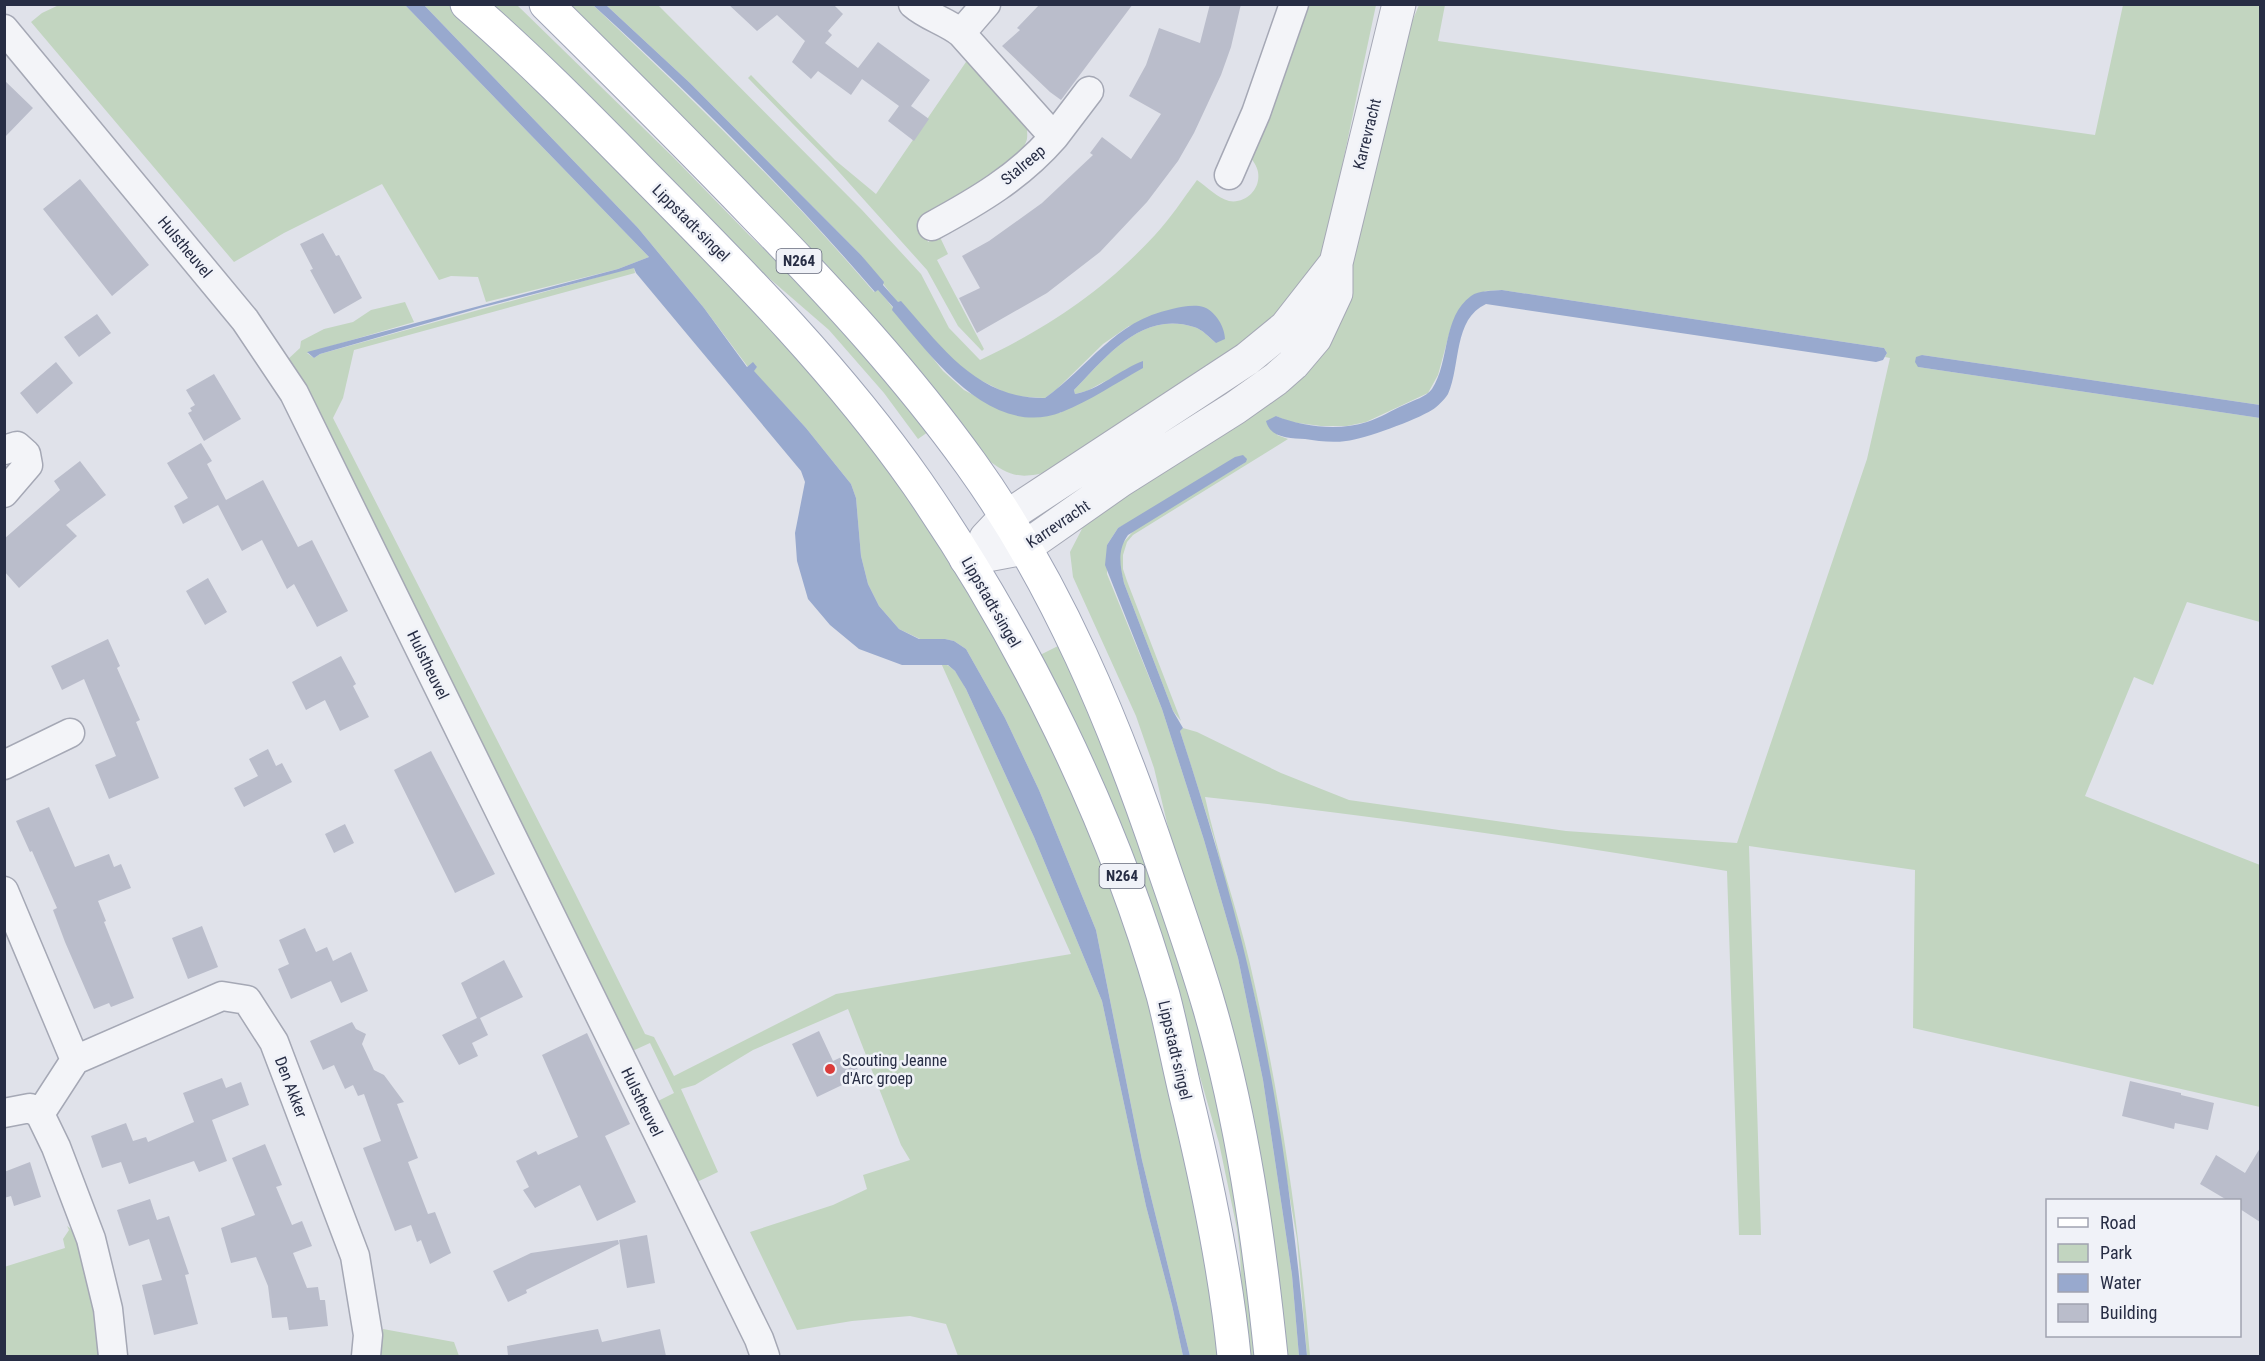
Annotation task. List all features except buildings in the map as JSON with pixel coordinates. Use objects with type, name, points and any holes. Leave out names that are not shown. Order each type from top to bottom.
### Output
[{"type":"main road","name":"Lippstadt-singel","points":[[467,4],[525,54],[782,316],[852,397],[915,480],[966,559],[1025,661],[1077,769],[1120,871],[1145,938],[1163,997],[1205,1173],[1234,1356]]},
{"type":"main road","name":"N264","points":[[546,4],[651,106],[871,338],[966,458],[1024,548],[1056,606],[1086,666],[1121,747],[1209,1004],[1237,1126],[1258,1248],[1271,1356]]},
{"type":"street","name":"Stalreep","points":[[912,4],[925,15],[949,23],[961,33],[1054,138],[1034,161],[1002,184],[932,226]]},
{"type":"street","points":[[961,33],[986,4]]},
{"type":"street","points":[[1229,175],[1256,113],[1294,4]]},
{"type":"street","name":"Karrevracht","points":[[966,559],[1024,548],[1130,474],[1235,408],[1293,364],[1315,338],[1336,293],[1336,263],[1399,4]]},
{"type":"street","name":"Hulstheuvel","points":[[4,29],[245,320],[294,393],[748,1317],[765,1356]]},
{"type":"street","points":[[1054,138],[1089,91]]},
{"type":"street","name":"Karrevracht","points":[[966,559],[1005,518],[1248,359],[1286,327],[1336,263]]},
{"type":"street","points":[[4,450],[17,446],[26,454],[28,465],[4,493]]},
{"type":"street","points":[[4,765],[70,733]]},
{"type":"street","points":[[4,891],[75,1060],[40,1114]]},
{"type":"street","name":"Den Akker","points":[[75,1060],[222,996],[247,1000],[273,1042],[355,1256],[368,1335],[366,1356]]},
{"type":"street","points":[[4,1113],[30,1108],[40,1114],[56,1147],[91,1239],[108,1309],[113,1356]]},
{"type":"green space","points":[[61,4],[405,5],[649,257],[618,269],[486,302],[478,277],[451,276],[439,280],[382,184],[284,233],[234,262],[31,22],[42,13]]},
{"type":"green space","points":[[424,5],[451,5],[523,74],[776,332],[881,458],[962,579],[1025,691],[1075,799],[1102,861],[1148,992],[1227,1356],[1190,1356],[1142,1160],[1096,930],[1039,790],[1005,718],[966,649],[954,641],[920,639],[899,629],[879,606],[868,584],[861,556],[856,498],[851,484],[806,428],[753,371],[757,367],[748,367],[704,308],[638,228]]},
{"type":"green space","points":[[485,5],[517,5],[839,321],[928,432],[918,439],[884,393],[829,330],[746,258]]},
{"type":"green space","points":[[558,5],[593,5],[702,109],[807,217],[874,292],[878,289],[943,371],[964,390],[1001,410],[1060,413],[1107,380],[1087,391],[1075,394],[1074,390],[1112,351],[1142,331],[1158,325],[1175,323],[1197,328],[1216,343],[1213,313],[1129,326],[1103,344],[1045,398],[1012,396],[976,378],[954,361],[898,303],[861,255],[690,83],[606,5],[658,5],[862,210],[921,274],[949,328],[980,360],[1029,335],[1095,291],[1161,229],[1197,180],[1225,200],[1241,200],[1251,194],[1257,184],[1258,172],[1249,155],[1300,5],[1376,5],[1329,228],[1312,273],[1268,331],[1052,471],[1024,476],[1009,473],[984,457]]},
{"type":"green space","points":[[1419,5],[1445,5],[1438,41],[2095,135],[2123,5],[2260,5],[2260,405],[1922,355],[1918,367],[2260,418],[2260,622],[2187,602],[2153,685],[2134,677],[2085,796],[2260,865],[2260,1107],[1913,1028],[1915,870],[1749,846],[1761,1235],[1739,1235],[1727,871],[1466,830],[1205,797],[1245,943],[1279,1110],[1300,1258],[1310,1356],[1307,1356],[1297,1239],[1256,1002],[1214,838],[1180,731],[1183,728],[1197,732],[1281,773],[1349,800],[1566,831],[1737,843],[1867,459],[1890,358],[1885,357],[1887,353],[1884,348],[1502,290],[1485,291],[1451,327],[1438,375],[1428,393],[1366,422],[1347,426],[1321,426],[1290,422],[1276,416],[1277,435],[1288,439],[1133,535],[1127,542],[1123,555],[1123,569],[1181,721],[1173,711],[1124,583],[1119,555],[1123,543],[1136,528],[1246,462],[1118,528],[1107,545],[1107,574],[1162,709],[1204,840],[1238,958],[1263,1080],[1292,1275],[1299,1356],[1279,1356],[1177,865],[1154,768],[1136,716],[1073,577],[1070,552],[1084,525],[1293,372],[1406,36]]},
{"type":"green space","points":[[968,59],[1027,128],[1026,142],[1009,162],[979,184],[920,218],[928,242],[939,235],[948,254],[937,260],[984,349],[982,351],[958,326],[927,270],[831,163],[748,78],[751,75],[835,160],[876,194]]},
{"type":"green space","points":[[634,267],[635,273],[354,350],[343,398],[333,418],[645,1034],[654,1037],[674,1076],[836,994],[1071,954],[941,663],[953,670],[966,689],[1034,837],[1102,1001],[1146,1206],[1183,1356],[958,1356],[946,1324],[910,1316],[852,1321],[797,1330],[750,1232],[833,1205],[867,1189],[863,1175],[910,1160],[901,1145],[848,1009],[753,1050],[695,1085],[681,1089],[718,1172],[695,1183],[654,1103],[674,1093],[650,1043],[628,1053],[286,361],[300,348],[301,341],[324,329],[353,322],[371,310],[405,302],[414,322],[307,353],[314,358],[320,354]]},
{"type":"green space","points":[[1060,645],[1084,694],[1210,1039],[1264,1356],[1245,1356],[1237,1229],[1219,1143],[1161,941],[1038,656]]},
{"type":"green space","points":[[67,1226],[75,1232],[93,1284],[101,1356],[5,1356],[4,1267],[65,1248],[63,1239],[69,1230]]},
{"type":"green space","points":[[383,1329],[454,1342],[459,1356],[380,1356]]},
{"type":"water","points":[[405,5],[424,5],[638,228],[704,308],[747,367],[753,362],[757,367],[754,371],[806,428],[851,484],[856,498],[861,556],[868,584],[879,606],[899,629],[919,639],[954,641],[966,649],[1005,718],[1039,790],[1096,930],[1142,1160],[1190,1356],[1183,1356],[1146,1206],[1102,1001],[1034,837],[966,689],[955,671],[948,665],[902,665],[859,649],[830,625],[808,599],[797,561],[795,533],[805,482],[801,471],[634,268],[480,308],[320,354],[314,358],[307,352],[618,269],[649,257]]},
{"type":"water","points":[[593,5],[606,5],[690,83],[861,255],[884,282],[883,285],[898,302],[901,301],[931,336],[980,380],[1000,390],[1021,396],[1045,398],[1118,334],[1152,315],[1182,307],[1199,306],[1209,310],[1220,323],[1225,339],[1216,343],[1194,327],[1175,323],[1158,325],[1126,340],[1112,351],[1074,390],[1075,394],[1101,384],[1143,361],[1143,368],[1072,408],[1036,418],[1011,414],[987,404],[965,389],[944,370],[892,310],[893,307],[878,290],[875,292],[773,180],[703,108]]},
{"type":"water","points":[[1502,290],[1884,348],[1887,353],[1883,360],[1876,362],[1486,304],[1475,311],[1468,320],[1459,344],[1448,394],[1432,410],[1377,433],[1341,442],[1287,437],[1276,434],[1268,427],[1266,421],[1276,416],[1298,423],[1321,426],[1356,425],[1377,418],[1423,396],[1432,389],[1438,378],[1451,328],[1462,305],[1478,293]]},
{"type":"water","points":[[1922,355],[2260,405],[2260,418],[1918,367],[1915,362],[1916,357]]},
{"type":"water","points":[[1243,455],[1247,459],[1246,462],[1128,535],[1122,547],[1121,564],[1124,583],[1173,711],[1183,728],[1180,731],[1240,933],[1265,1046],[1281,1134],[1307,1356],[1299,1356],[1292,1275],[1263,1080],[1238,958],[1204,840],[1162,709],[1105,565],[1107,545],[1118,528],[1235,457]]},
{"type":"place","name":"Scouting Jeanne d'Arc groep","points":[[830,1069]]}]
